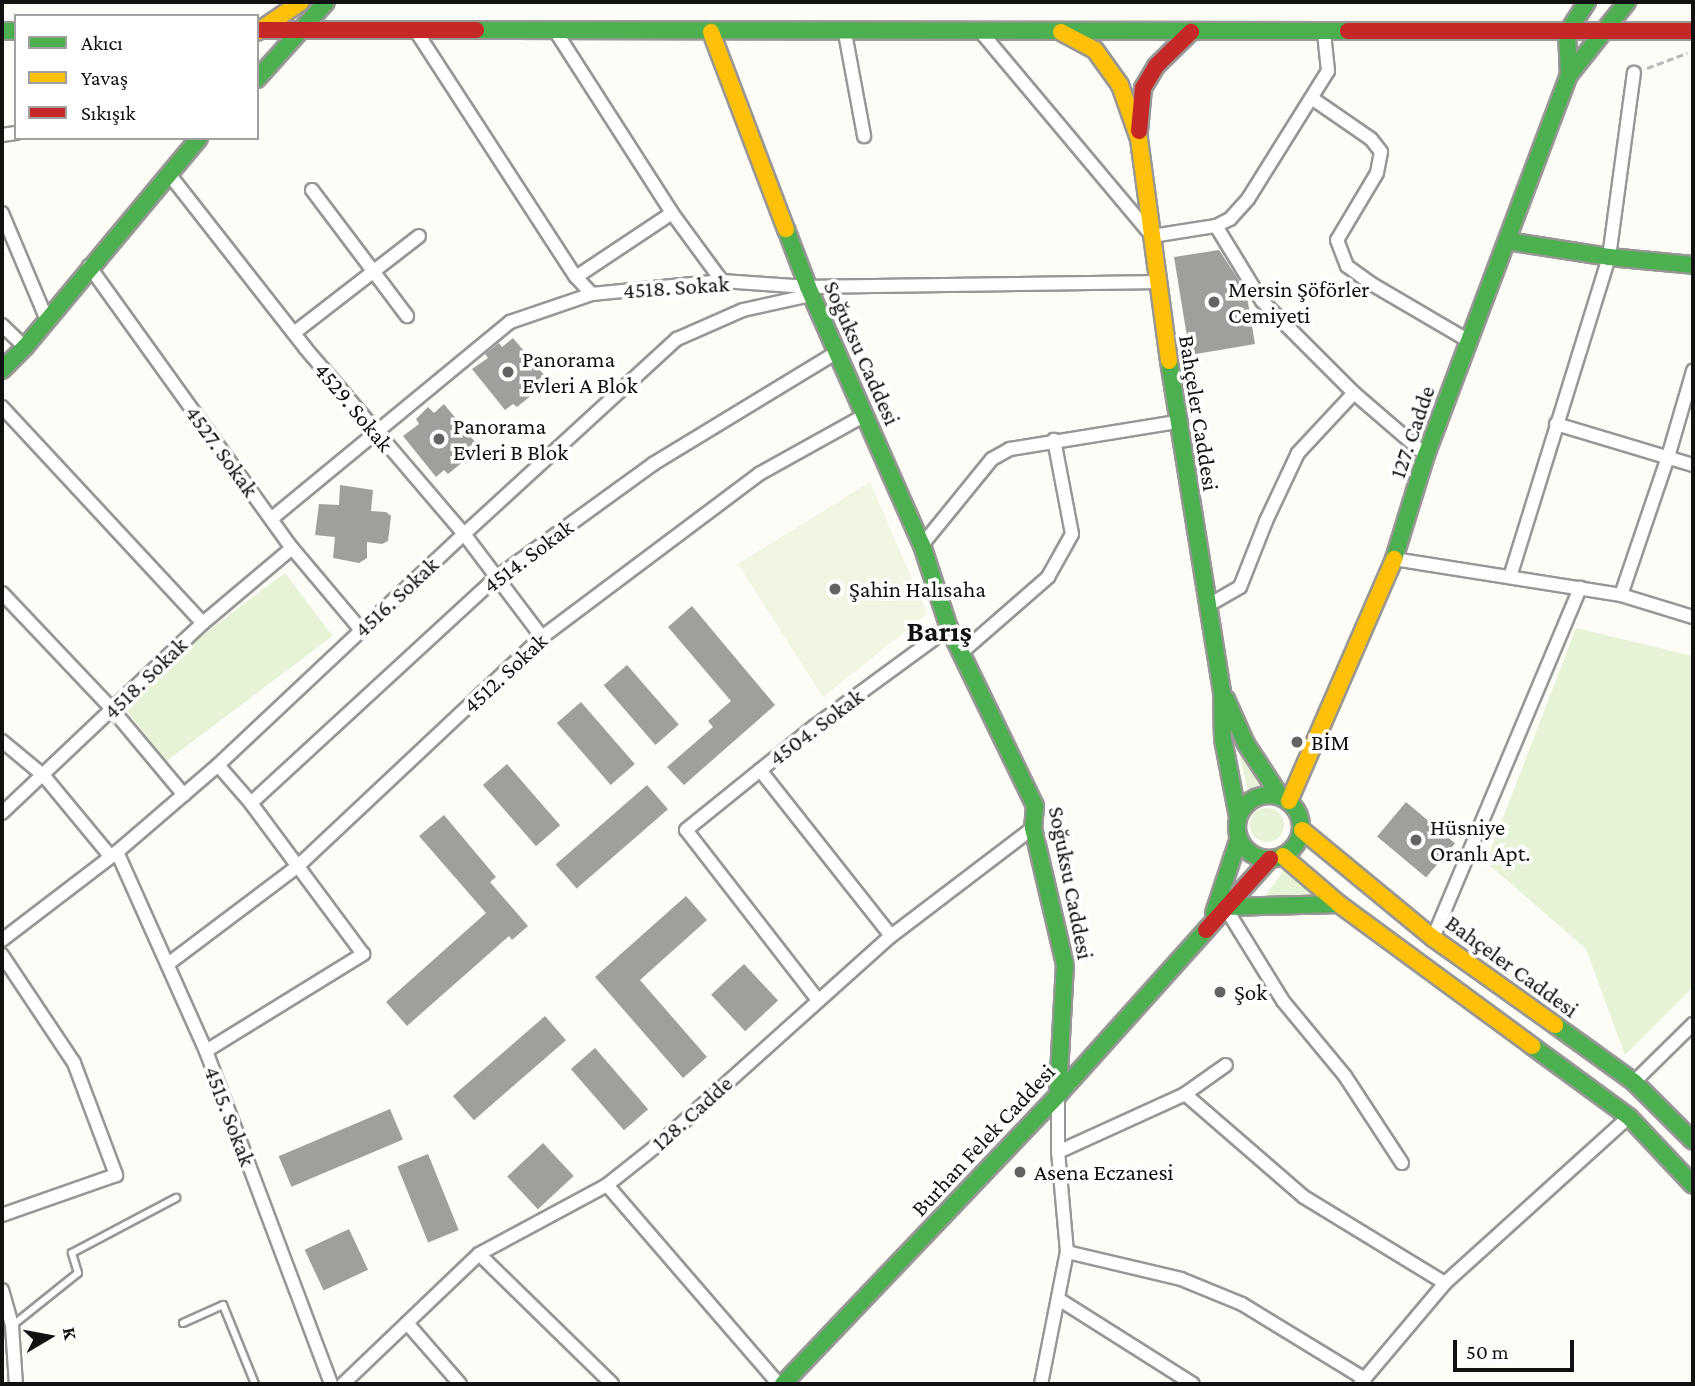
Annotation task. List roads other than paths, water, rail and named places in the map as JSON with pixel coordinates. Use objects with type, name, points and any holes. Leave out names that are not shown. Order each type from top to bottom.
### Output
[{"type":"main road","points":[[259,30],[301,2]]},
{"type":"main road","points":[[259,77],[303,31],[326,2]]},
{"type":"main road","points":[[1569,75],[1567,33],[1587,2]]},
{"type":"main road","points":[[1569,75],[1627,2]]},
{"type":"main road","points":[[259,31],[1693,31]]},
{"type":"main road","name":"Soğuksu Caddesi","points":[[711,32],[809,291],[922,545],[949,628],[1035,806],[1033,828],[1065,964],[1058,1095]]},
{"type":"main road","points":[[1061,32],[1095,50],[1120,85],[1139,139]]},
{"type":"main road","points":[[1139,139],[1143,88],[1156,66],[1191,32]]},
{"type":"main road","name":"127. Cadde","points":[[1284,798],[1394,559],[1426,455],[1569,75]]},
{"type":"main road","name":"Bahçeler Caddesi","points":[[1139,139],[1156,282],[1177,422],[1222,692]]},
{"type":"main road","points":[[2,370],[169,174],[193,141]]},
{"type":"main road","points":[[1507,241],[1609,257],[1693,265]]},
{"type":"main road","points":[[1222,692],[1245,744],[1301,819],[1302,830],[1292,850],[1277,858]]},
{"type":"main road","points":[[1211,921],[1239,838],[1238,817],[1223,739],[1222,692]]},
{"type":"main road","points":[[1238,817],[1242,808],[1259,795],[1284,798]]},
{"type":"main road","name":"Bahçeler Caddesi","points":[[1302,830],[1433,937],[1634,1082],[1693,1141]]},
{"type":"main road","points":[[1239,838],[1252,855],[1277,858],[1629,1117],[1693,1185]]},
{"type":"main road","name":"Burhan Felek Caddesi","points":[[781,1384],[1058,1095],[1211,921],[1277,858]]},
{"type":"main road","points":[[1225,907],[1339,904]]},
{"type":"street","points":[[416,31],[576,277],[592,294]]},
{"type":"street","points":[[556,32],[672,213],[722,281]]},
{"type":"street","points":[[981,32],[1152,236],[1216,226],[1230,219],[1248,199],[1313,99],[1328,71],[1324,32]]},
{"type":"street","points":[[845,33],[864,136]]},
{"type":"street","points":[[1510,577],[1609,257],[1633,73]]},
{"type":"street","points":[[1313,99],[1371,139],[1381,152],[1377,173],[1336,240],[1347,266],[1370,283],[1469,341]]},
{"type":"street","name":"4529. Sokak","points":[[169,174],[294,333],[464,534],[542,637]]},
{"type":"street","points":[[312,190],[407,316]]},
{"type":"street","points":[[2,213],[47,320]]},
{"type":"street","points":[[576,277],[672,213]]},
{"type":"street","points":[[1216,226],[1262,301],[1354,394],[1426,455]]},
{"type":"street","points":[[294,333],[419,236]]},
{"type":"street","name":"4527. Sokak","points":[[89,267],[292,548],[361,630]]},
{"type":"street","name":"4518. Sokak","points":[[271,519],[510,322],[592,294],[722,281],[809,291],[1156,282]]},
{"type":"street","name":"4516. Sokak","points":[[2,940],[114,854],[218,765],[677,339],[743,310],[809,291]]},
{"type":"street","points":[[2,326],[24,347]]},
{"type":"street","name":"4514. Sokak","points":[[251,803],[497,577],[653,464],[837,352]]},
{"type":"street","points":[[1621,595],[1668,457],[1693,371]]},
{"type":"street","points":[[1207,606],[1240,587],[1266,521],[1298,453],[1354,394]]},
{"type":"street","points":[[2,407],[203,623]]},
{"type":"street","name":"4512. Sokak","points":[[168,964],[298,866],[542,637],[759,474],[865,415]]},
{"type":"street","points":[[922,545],[992,459],[1010,449],[1177,422]]},
{"type":"street","points":[[1556,424],[1693,465]]},
{"type":"street","points":[[961,653],[1048,577],[1072,534],[1054,440]]},
{"type":"street","name":"4518. Sokak","points":[[2,813],[203,623],[292,548]]},
{"type":"street","points":[[1394,559],[1621,595],[1693,617]]},
{"type":"street","points":[[1433,937],[1580,589]]},
{"type":"street","points":[[2,593],[112,709],[184,795]]},
{"type":"street","name":"4504. Sokak","points":[[818,999],[686,830],[760,770],[949,628]]},
{"type":"street","name":"4515. Sokak","points":[[2,741],[44,776],[114,854],[168,964],[206,1051],[331,1384]]},
{"type":"street","points":[[206,1051],[363,954],[251,803],[218,765]]},
{"type":"street","points":[[760,770],[891,936]]},
{"type":"street","name":"128. Cadde","points":[[343,1384],[479,1254],[607,1185],[660,1143],[891,936],[1033,828]]},
{"type":"street","points":[[1225,907],[1283,1001],[1345,1076],[1402,1163]]},
{"type":"street","points":[[2,955],[74,1063],[117,1175],[2,1215]]},
{"type":"street","points":[[1634,1082],[1693,1024]]},
{"type":"street","points":[[1058,1152],[1185,1094],[1226,1065]]},
{"type":"street","points":[[1185,1094],[1304,1197],[1445,1283]]},
{"type":"street","name":"Soğuksu Caddesi","points":[[1041,1384],[1060,1300],[1066,1252],[1058,1152],[1058,1095]]},
{"type":"street","points":[[1066,1252],[1181,1279],[1242,1304],[1362,1382],[1445,1283],[1629,1117]]},
{"type":"street","points":[[607,1185],[781,1384]]},
{"type":"street","points":[[479,1254],[612,1384]]},
{"type":"street","points":[[2,1290],[16,1384]]},
{"type":"street","points":[[1060,1300],[1193,1384]]},
{"type":"street","points":[[407,1323],[460,1384]]},
{"type":"lane","points":[[9,1335],[78,1273],[72,1253],[176,1198]]},
{"type":"lane","points":[[183,1323],[223,1305],[255,1384]]},
{"type":"place","name":"Mersin Şöförler Cemiyeti","points":[[1214,302]]},
{"type":"place","name":"Panorama Evleri A Blok","points":[[508,372]]},
{"type":"place","name":"Panorama Evleri B Blok","points":[[439,439]]},
{"type":"place","name":"Şahin Halısaha","points":[[835,589]]},
{"type":"place","name":"BİM","points":[[1297,742]]},
{"type":"place","name":"Hüsniye Oranlı Apt.","points":[[1416,840]]},
{"type":"place","name":"Şok","points":[[1220,992]]},
{"type":"place","name":"Asena Eczanesi","points":[[1020,1172]]},
{"type":"district","name":"Barış","points":[[939,631]]}]
